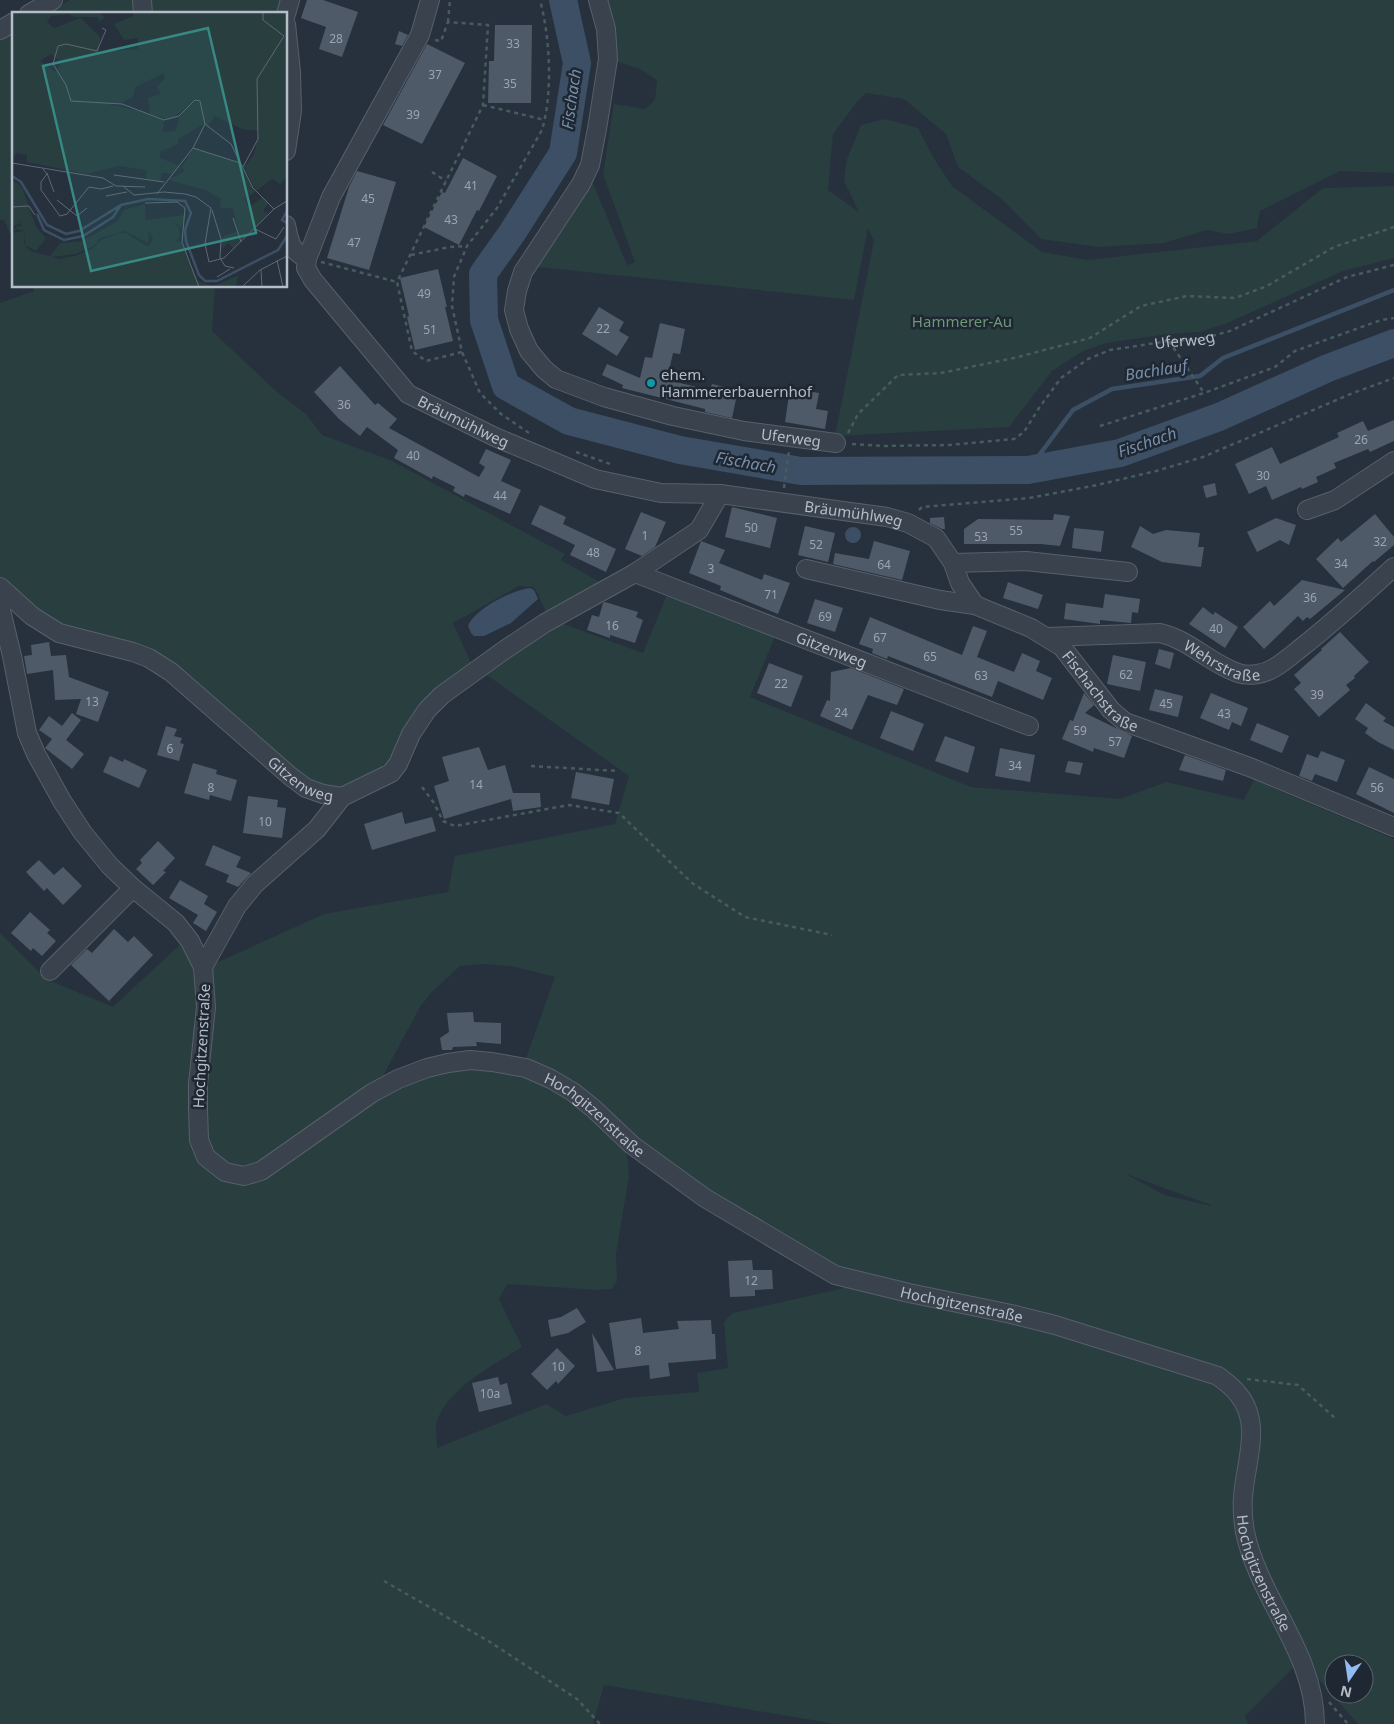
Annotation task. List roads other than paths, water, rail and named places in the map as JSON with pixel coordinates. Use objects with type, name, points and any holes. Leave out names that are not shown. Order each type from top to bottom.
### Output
[{"type":"street","points":[[32,12],[53,0]]},
{"type":"street","points":[[288,235],[290,245],[298,254],[307,259],[331,197],[420,35],[430,0]]},
{"type":"street","name":"Uferweg","points":[[598,0],[606,29],[608,59],[590,165],[581,184],[523,272],[514,310],[518,329],[529,351],[544,369],[556,379],[604,397],[673,416],[744,431],[839,443]]},
{"type":"street","points":[[0,30],[12,23]]},
{"type":"street","points":[[288,43],[292,111],[288,138]]},
{"type":"street","name":"Bräumühlweg","points":[[307,259],[306,268],[314,280],[408,394],[496,437],[595,479],[661,493],[720,494],[887,516],[908,523],[936,538],[953,563],[960,583],[975,605]]},
{"type":"street","points":[[1307,510],[1335,500],[1394,461]]},
{"type":"street","name":"Gitzenweg","points":[[0,586],[32,616],[59,633],[134,652],[149,658],[171,672],[306,788],[323,794],[342,796],[391,773],[398,764],[411,734],[426,710],[442,695],[495,656],[545,623],[635,573],[699,530],[720,494]]},
{"type":"street","points":[[953,563],[1026,561],[1128,572]]},
{"type":"street","name":"Wehrstraße","points":[[1047,637],[1160,633],[1190,645],[1216,664],[1240,674],[1253,675],[1273,669],[1319,634],[1394,567]]},
{"type":"street","name":"Fischachstraße","points":[[806,570],[940,600],[975,605],[1031,628],[1062,647],[1110,710],[1125,722],[1252,768],[1394,827]]},
{"type":"street","name":"Gitzenweg","points":[[635,573],[1029,726]]},
{"type":"street","name":"Hochgitzenstraße","points":[[0,606],[12,656],[26,733],[62,801],[83,833],[110,866],[133,888],[176,923],[190,941],[203,967],[206,1007],[198,1084],[199,1140],[206,1157],[225,1172],[244,1176],[262,1172],[372,1093],[398,1079],[427,1068],[470,1060],[526,1068],[551,1079],[573,1092],[632,1145],[706,1198],[835,1275],[870,1285],[1055,1325],[1218,1376],[1240,1395],[1251,1419],[1252,1432],[1243,1498],[1246,1533],[1260,1573],[1310,1681],[1315,1724]]},
{"type":"street","points":[[203,967],[237,906],[255,884],[317,829],[342,796]]},
{"type":"street","points":[[50,970],[133,888]]},
{"type":"water","points":[[853,527],[859,529],[861,535],[859,541],[853,543],[847,541],[845,535],[847,529]]},
{"type":"water","points":[[530,588],[534,590],[538,599],[511,623],[484,636],[474,636],[471,633],[468,626],[478,613],[504,596]]},
{"type":"waterway","name":"Fischach","points":[[563,0],[577,63],[563,153],[512,233],[483,274],[484,320],[506,386],[569,421],[680,450],[801,471],[1028,470],[1120,453],[1219,417],[1328,368],[1394,343]]},
{"type":"waterway","name":"Bachlauf","points":[[1028,470],[1073,410],[1112,389],[1200,376],[1223,358],[1394,290]]},
{"type":"place","name":"ehem. Hammererbauernhof","points":[[651,383]]},
{"type":"park label","name":"Hammerer-Au","points":[[962,321]]}]
